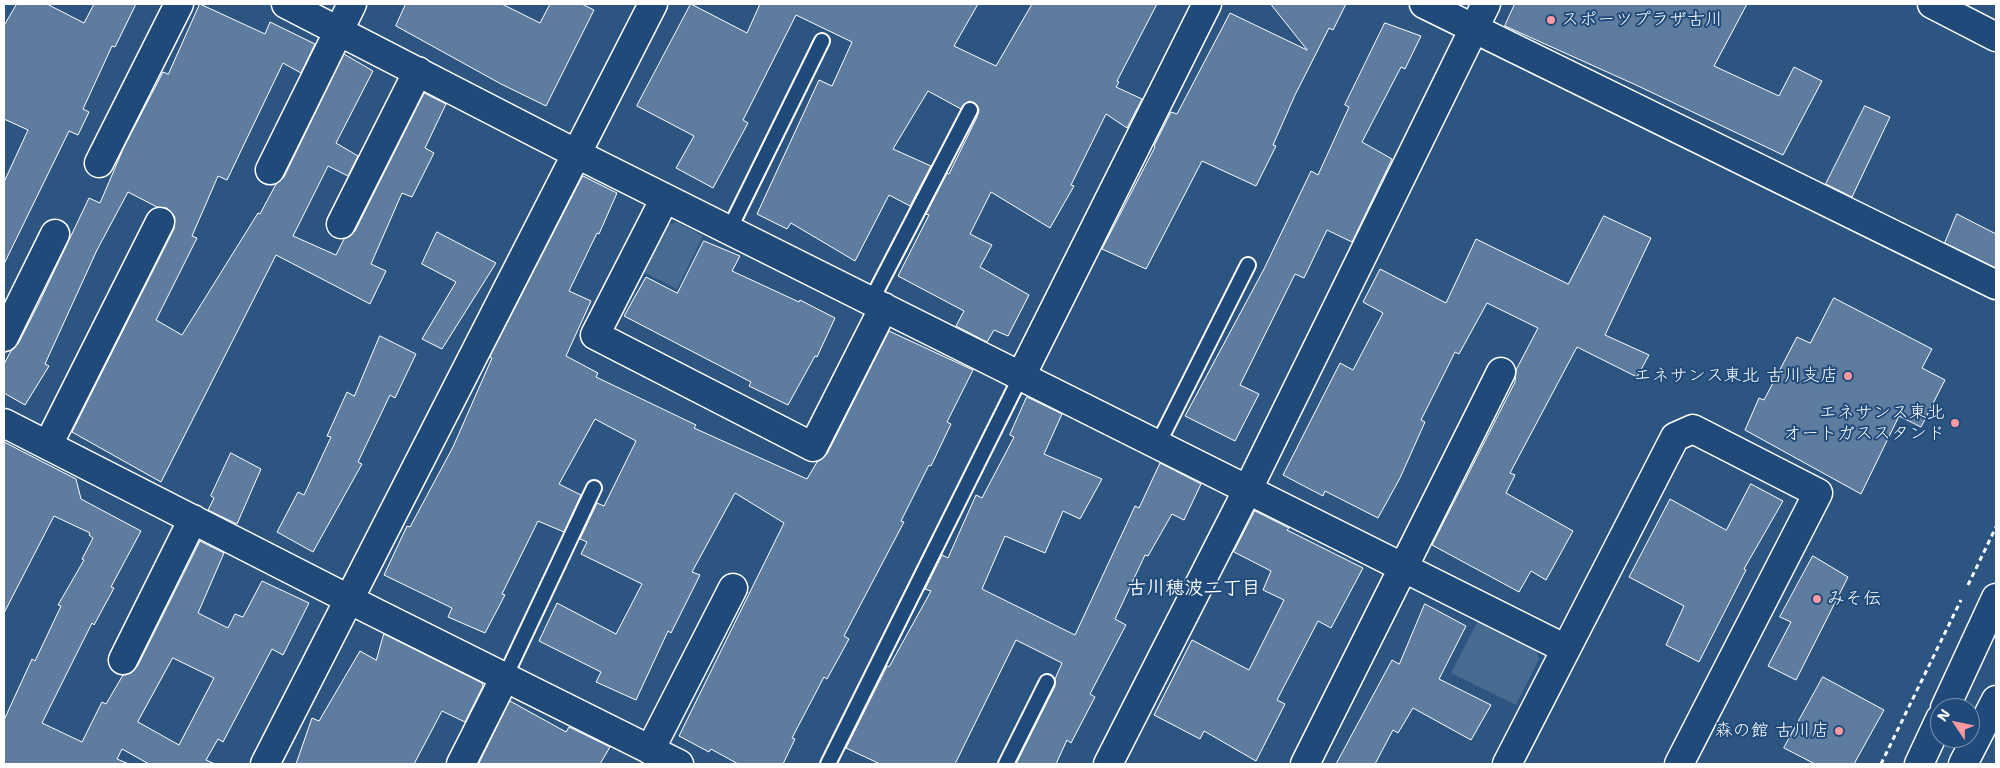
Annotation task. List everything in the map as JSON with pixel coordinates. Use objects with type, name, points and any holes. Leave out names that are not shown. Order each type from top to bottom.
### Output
[{"type":"main road","points":[[100,164],[179,4]]},
{"type":"main road","points":[[286,4],[577,154],[1566,648]]},
{"type":"main road","points":[[270,170],[352,4]]},
{"type":"main road","points":[[266,764],[653,4]]},
{"type":"main road","points":[[1021,376],[1207,4]]},
{"type":"main road","points":[[1424,4],[1996,285]]},
{"type":"main road","points":[[1108,764],[1248,490],[1486,4]]},
{"type":"main road","points":[[1932,4],[1996,37]]},
{"type":"main road","points":[[340,224],[418,71]]},
{"type":"main road","points":[[665,198],[595,335],[813,447],[878,304]]},
{"type":"main road","points":[[48,445],[160,222]]},
{"type":"main road","points":[[4,337],[56,234]]},
{"type":"main road","points":[[1305,764],[1405,568],[1501,372]]},
{"type":"main road","points":[[4,423],[665,759],[732,588]]},
{"type":"main road","points":[[1507,764],[1675,437],[1693,429],[1818,493],[1679,764]]},
{"type":"main road","points":[[123,660],[193,519]]},
{"type":"main road","points":[[1950,698],[1996,598]]},
{"type":"main road","points":[[462,764],[504,677]]},
{"type":"main road","points":[[1963,764],[1996,700]]},
{"type":"main road","points":[[1919,764],[1930,740]]},
{"type":"lane","points":[[729,230],[822,41]]},
{"type":"lane","points":[[878,304],[970,110]]},
{"type":"lane","points":[[1158,444],[1248,265]]},
{"type":"lane","points":[[828,764],[1021,376]]},
{"type":"lane","points":[[504,677],[594,488]]},
{"type":"lane","points":[[1006,764],[1047,682]]},
{"type":"path","points":[[1967,587],[1996,527]]},
{"type":"path","points":[[1881,764],[1963,596]]},
{"type":"shaded area","points":[[676,222],[703,236],[677,289],[638,269],[659,229]]},
{"type":"shaded area","points":[[1482,613],[1532,638],[1539,659],[1516,705],[1451,673]]},
{"type":"building","points":[[17,4],[47,4],[84,23],[94,4],[136,4],[115,47],[112,46],[83,109],[89,112],[78,135],[69,131],[4,264],[4,182],[28,130],[4,119],[4,26]]},
{"type":"building","points":[[200,4],[265,34],[270,22],[315,44],[301,73],[283,63],[227,180],[218,176],[192,236],[197,238],[156,320],[182,335],[258,213],[260,214],[276,184],[284,177],[344,54],[373,71],[336,143],[358,156],[348,176],[328,166],[293,236],[336,255],[344,239],[355,231],[424,93],[446,104],[425,148],[434,153],[412,197],[402,193],[371,264],[386,271],[370,304],[276,255],[161,482],[72,432],[174,229],[175,217],[167,208],[157,207],[128,192],[97,250],[45,364],[49,366],[25,405],[4,393],[4,364],[11,351],[18,344],[39,303],[89,198],[100,203],[124,147],[163,72],[168,74]]},
{"type":"building","points":[[406,4],[502,4],[540,23],[550,4],[582,4],[594,10],[546,106],[501,84],[396,26]]},
{"type":"building","points":[[691,4],[747,33],[760,4],[978,4],[954,46],[996,66],[1032,4],[1157,4],[1117,81],[1119,82],[1116,87],[1142,99],[1127,128],[1106,114],[1071,185],[1074,186],[1050,228],[991,192],[970,234],[992,245],[980,267],[1029,295],[1008,336],[994,330],[987,342],[956,326],[964,311],[898,276],[929,215],[926,214],[947,173],[949,174],[977,117],[979,110],[977,105],[969,101],[961,109],[928,91],[893,149],[931,166],[910,206],[889,195],[855,261],[791,223],[787,229],[757,214],[819,80],[832,86],[852,42],[796,15],[743,120],[748,123],[713,188],[676,168],[694,136],[637,106]]},
{"type":"building","points":[[1271,4],[1346,4],[1333,30],[1329,28],[1295,95],[1273,145],[1276,146],[1256,186],[1202,161],[1146,269],[1102,249],[1171,112],[1177,114],[1230,13],[1307,50]]},
{"type":"building","points":[[1515,4],[1747,4],[1714,66],[1779,96],[1794,67],[1822,81],[1783,155],[1636,85],[1505,26]]},
{"type":"building","points":[[1385,23],[1421,36],[1405,69],[1401,67],[1362,142],[1392,159],[1352,242],[1327,230],[1304,278],[1295,274],[1240,385],[1259,394],[1235,441],[1185,416],[1264,269],[1311,171],[1318,175],[1349,107],[1345,105]]},
{"type":"building","points":[[1865,106],[1890,117],[1852,197],[1826,184]]},
{"type":"building","points":[[583,176],[617,193],[599,234],[597,233],[569,291],[591,301],[566,356],[598,373],[596,377],[696,425],[694,428],[807,479],[817,462],[827,454],[889,331],[973,370],[947,422],[951,424],[931,466],[929,465],[901,521],[904,522],[844,636],[849,639],[827,679],[824,677],[792,738],[795,739],[783,764],[738,764],[711,749],[709,752],[679,736],[784,523],[735,493],[692,572],[700,575],[671,633],[668,631],[636,700],[596,682],[601,672],[539,641],[557,603],[616,634],[642,584],[581,554],[587,542],[580,539],[597,503],[604,506],[636,441],[595,419],[559,484],[581,495],[564,532],[538,521],[502,594],[505,595],[485,633],[448,617],[452,608],[384,575],[407,526],[410,527],[453,447],[492,358],[490,357]]},
{"type":"building","points":[[1957,214],[1996,234],[1996,268],[1945,243]]},
{"type":"building","points":[[1604,216],[1651,238],[1605,335],[1649,355],[1637,377],[1577,347],[1510,473],[1515,475],[1506,493],[1573,531],[1546,580],[1531,571],[1519,592],[1432,545],[1515,382],[1516,370],[1538,328],[1487,303],[1459,354],[1455,352],[1421,420],[1425,422],[1400,478],[1378,518],[1325,491],[1323,496],[1283,475],[1340,363],[1353,370],[1383,313],[1363,302],[1380,269],[1446,303],[1476,239],[1568,284]]},
{"type":"building","points":[[437,232],[496,263],[442,349],[422,339],[456,282],[422,264]]},
{"type":"building","points":[[704,241],[740,256],[732,271],[799,302],[800,300],[835,318],[817,357],[815,356],[788,405],[749,386],[751,382],[624,316],[646,277],[677,293]]},
{"type":"building","points":[[1834,298],[1932,349],[1922,368],[1945,380],[1921,427],[1899,416],[1861,494],[1745,430],[1759,398],[1764,400],[1797,337],[1810,343]]},
{"type":"building","points":[[380,336],[416,354],[395,398],[390,395],[358,462],[362,464],[313,552],[277,532],[298,492],[304,495],[331,437],[327,436],[347,392],[354,396]]},
{"type":"building","points":[[1027,397],[1062,414],[1044,454],[1102,479],[1080,519],[1063,511],[1045,553],[1005,536],[982,589],[1075,635],[1135,506],[1139,508],[1160,463],[1201,484],[1184,520],[1172,514],[1148,556],[1145,555],[1115,619],[1126,625],[1090,694],[1095,697],[1071,743],[1067,740],[1056,764],[1016,764],[1055,686],[1055,679],[1062,663],[1016,640],[955,764],[880,764],[846,748],[887,666],[889,667],[931,591],[925,589],[942,555],[948,558],[976,495],[982,498],[1014,437],[1010,435]]},
{"type":"building","points":[[4,442],[76,479],[81,499],[141,531],[111,587],[114,588],[94,625],[92,623],[42,723],[82,742],[102,702],[106,704],[123,675],[131,673],[137,667],[200,541],[224,553],[198,613],[228,628],[235,614],[243,617],[262,581],[309,603],[283,655],[272,649],[223,742],[218,739],[206,760],[215,764],[149,764],[122,749],[117,759],[129,764],[4,764],[4,720],[32,659],[35,661],[61,606],[58,605],[84,560],[82,559],[93,538],[89,535],[90,533],[54,516],[4,613]],"holes":[[[173,658],[214,678],[179,745],[138,722]]]},
{"type":"building","points":[[231,453],[261,469],[237,524],[208,510],[214,498],[211,496]]},
{"type":"building","points":[[1751,484],[1783,501],[1744,569],[1746,570],[1699,662],[1666,645],[1684,606],[1629,577],[1670,499],[1726,530]]},
{"type":"building","points":[[1255,511],[1289,528],[1287,530],[1363,568],[1331,628],[1318,621],[1277,700],[1285,704],[1256,761],[1204,731],[1200,739],[1154,715],[1192,640],[1249,670],[1284,600],[1263,590],[1271,571],[1234,552]]},
{"type":"building","points":[[1813,556],[1848,577],[1796,680],[1768,666],[1791,622],[1780,617]]},
{"type":"building","points":[[1425,604],[1466,626],[1439,679],[1491,705],[1471,740],[1413,708],[1398,733],[1393,730],[1375,764],[1336,764],[1392,660],[1399,664]]},
{"type":"building","points":[[384,634],[482,683],[483,686],[465,722],[442,711],[414,764],[296,764],[312,718],[319,721],[360,651],[376,660]]},
{"type":"building","points":[[1823,677],[1884,710],[1854,764],[1815,764],[1784,748]]},
{"type":"building","points":[[510,701],[566,732],[569,727],[610,747],[600,764],[479,764]]},
{"type":"place","name":"スポーツプラザ古川","points":[[1551,20]]},
{"type":"place","name":"エネサンス東北 古川支店","points":[[1848,376]]},
{"type":"place","name":"エネサンス東北 オートガススタンド","points":[[1955,423]]},
{"type":"place","name":"みそ伝","points":[[1817,599]]},
{"type":"place","name":"森の館 古川店","points":[[1839,731]]},
{"type":"district","name":"古川穂波二丁目","points":[[1194,589]]}]
